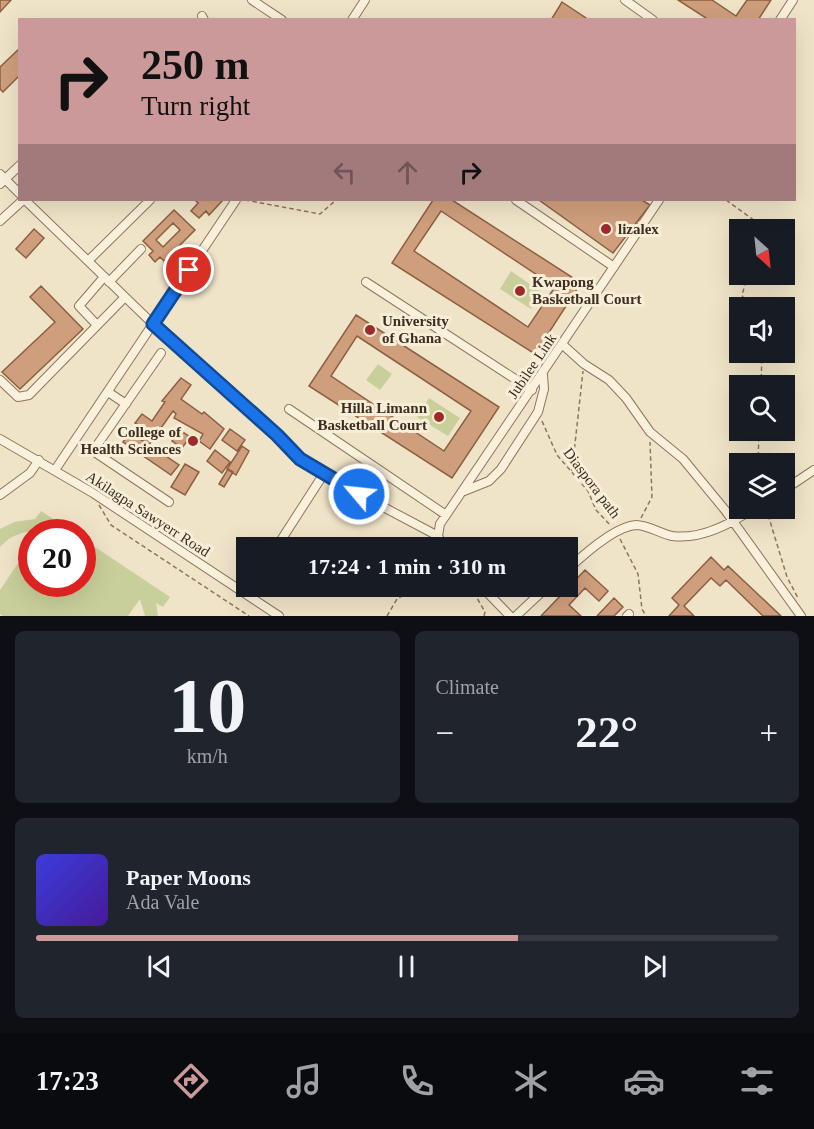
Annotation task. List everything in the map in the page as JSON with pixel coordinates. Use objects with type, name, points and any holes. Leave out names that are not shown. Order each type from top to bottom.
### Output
[{"type":"street","points":[[252,0],[279,18]]},
{"type":"street","points":[[353,18],[365,0]]},
{"type":"street","points":[[625,0],[650,18]]},
{"type":"street","points":[[781,18],[793,0]]},
{"type":"street","points":[[18,167],[2,179],[18,192]]},
{"type":"street","points":[[0,221],[23,201]]},
{"type":"street","points":[[25,201],[153,324],[277,435],[300,459],[323,475],[438,536]]},
{"type":"street","points":[[88,261],[149,201]]},
{"type":"street","points":[[56,470],[235,201]]},
{"type":"street","points":[[517,201],[614,267]]},
{"type":"street","name":"Jubilee Link","points":[[438,536],[440,524],[563,345],[655,201]]},
{"type":"street","points":[[97,325],[80,306],[141,249]]},
{"type":"street","points":[[366,282],[532,390]]},
{"type":"street","points":[[0,380],[18,397],[29,395],[125,297]]},
{"type":"street","points":[[563,345],[584,364],[609,380],[626,398],[650,432],[683,459],[801,616]]},
{"type":"street","points":[[161,353],[93,451],[169,502]]},
{"type":"street","points":[[462,492],[495,476],[538,412],[544,388],[543,373]]},
{"type":"street","points":[[108,392],[126,404]]},
{"type":"street","points":[[289,409],[446,515]]},
{"type":"street","name":"Akilagpa Sawyerr Road","points":[[0,439],[56,470],[236,582]]},
{"type":"street","points":[[0,495],[30,473],[39,460]]},
{"type":"street","points":[[795,483],[814,470]]},
{"type":"street","points":[[283,537],[323,475]]},
{"type":"street","points":[[578,560],[598,541],[636,525],[672,536],[692,536],[733,523],[739,519]]},
{"type":"street","name":"Akilagpa Sawyerr Road","points":[[256,597],[279,616]]},
{"type":"street","points":[[492,597],[510,616]]},
{"type":"street","points":[[516,616],[537,597]]},
{"type":"path","points":[[250,201],[304,213],[320,214],[335,201]]},
{"type":"path","points":[[727,201],[752,219]]},
{"type":"path","points":[[572,471],[584,364]]},
{"type":"path","name":"Diaspora path","points":[[538,412],[557,455],[588,491],[596,510],[617,533],[638,574],[642,609],[646,616]]},
{"type":"path","points":[[636,525],[652,497],[650,432]]},
{"type":"path","points":[[93,493],[111,525],[249,616]]},
{"type":"path","points":[[770,519],[788,577],[800,602]]},
{"type":"path","points":[[387,616],[400,597]]},
{"type":"path","points":[[476,597],[484,616]]},
{"type":"green space","name":"Kwapong Basketball Court","points":[[511,271],[541,292],[531,309],[500,289]]},
{"type":"green space","points":[[378,364],[392,374],[380,390],[366,380]]},
{"type":"green space","name":"Hilla Limann Basketball Court","points":[[429,398],[460,418],[448,436],[417,417]]},
{"type":"green space","points":[[41,511],[53,519],[35,519]]},
{"type":"green space","points":[[18,521],[18,534],[0,547],[0,529]]},
{"type":"green space","points":[[96,548],[170,597],[163,607],[156,603],[158,616],[145,616],[140,599],[128,616],[3,616],[0,614],[0,590],[18,563],[18,597],[96,597]]},
{"type":"building","points":[[0,0],[11,0],[0,12]]},
{"type":"building","points":[[678,0],[712,0],[736,16],[747,0],[771,0],[759,18],[706,18]]},
{"type":"building","points":[[562,2],[586,18],[552,18]]},
{"type":"building","points":[[18,50],[18,77],[3,92],[0,89],[0,67]]},
{"type":"building","points":[[196,201],[222,201],[209,215],[206,211],[199,218],[191,211],[198,203]]},
{"type":"building","points":[[432,201],[454,201],[581,283],[535,354],[392,263]],"holes":[[[441,211],[555,287],[528,327],[414,251]]]},
{"type":"building","name":"lizalex","points":[[540,201],[644,201],[650,205],[613,253]]},
{"type":"building","points":[[174,210],[195,230],[164,261],[160,257],[155,262],[149,255],[153,251],[143,241]],"holes":[[[173,223],[180,230],[163,247],[156,240]]]},
{"type":"building","points":[[34,229],[44,238],[26,258],[16,249]]},
{"type":"building","points":[[41,286],[83,329],[20,389],[2,372],[55,322],[30,297]]},
{"type":"building","points":[[356,315],[499,407],[452,478],[309,386]],"holes":[[[357,336],[471,411],[444,451],[331,376]]]},
{"type":"building","points":[[181,378],[191,385],[181,399],[202,414],[204,412],[224,429],[210,449],[199,441],[203,434],[174,418],[176,414],[173,411],[149,445],[140,439],[146,430],[135,423],[142,414],[152,421],[165,402],[162,401]]},
{"type":"building","points":[[230,429],[245,440],[237,451],[222,440]]},
{"type":"building","points":[[180,430],[190,437],[182,448],[172,441]]},
{"type":"building","points":[[130,432],[179,465],[171,475],[123,442]]},
{"type":"building","points":[[242,446],[249,451],[236,475],[227,469]]},
{"type":"building","points":[[215,450],[230,462],[222,473],[207,461]]},
{"type":"building","points":[[185,464],[199,472],[185,495],[171,487]]},
{"type":"building","points":[[228,469],[233,472],[224,487],[219,484]]},
{"type":"building","points":[[711,557],[724,570],[728,566],[781,616],[763,616],[726,580],[720,586],[711,578],[684,606],[694,616],[669,616],[679,605],[672,598]]},
{"type":"building","points":[[585,570],[608,591],[599,601],[585,588],[578,595],[578,577]]},
{"type":"building","points":[[559,597],[577,597],[569,605],[581,616],[541,616]]},
{"type":"building","points":[[614,598],[623,607],[614,616],[597,616]]},
{"type":"place","name":"lizalex","points":[[606,229]]},
{"type":"place","name":"Kwapong Basketball Court","points":[[520,291]]},
{"type":"place","name":"University of Ghana","points":[[370,330]]},
{"type":"place","name":"Hilla Limann Basketball Court","points":[[439,417]]},
{"type":"place","name":"College of Health Sciences","points":[[193,441]]},
{"type":"route","points":[[189,270],[153,324],[277,435],[300,459],[323,475],[359,494]]}]
